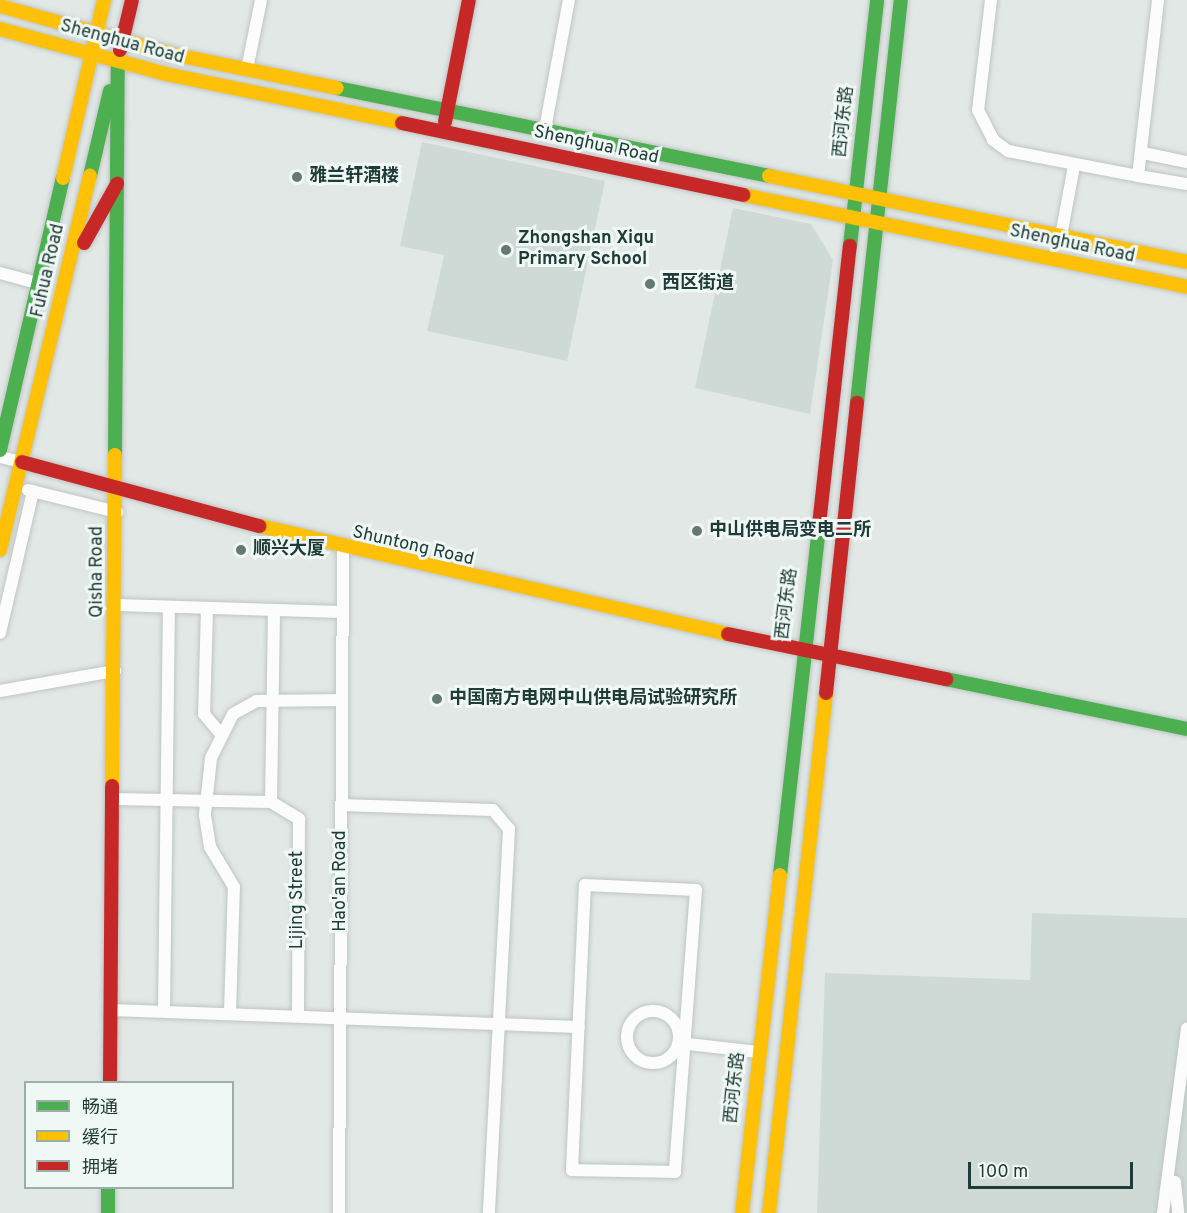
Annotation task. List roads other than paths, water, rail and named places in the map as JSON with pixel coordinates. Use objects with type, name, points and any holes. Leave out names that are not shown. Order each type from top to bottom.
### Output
[{"type":"street","name":"Fuhua Road","points":[[0,450],[104,0]]},
{"type":"street","name":"Fuhua Road","points":[[0,550],[132,0]]},
{"type":"street","points":[[246,69],[261,0]]},
{"type":"street","points":[[443,133],[469,0]]},
{"type":"street","points":[[540,153],[569,0]]},
{"type":"street","name":"西河东路","points":[[742,1213],[801,650],[877,0]]},
{"type":"street","points":[[769,1213],[832,656],[901,0]]},
{"type":"street","points":[[991,0],[978,110],[993,140],[1008,151],[1074,166],[1187,184]]},
{"type":"street","points":[[1138,176],[1143,153],[1158,0]]},
{"type":"street","name":"Shenghua Road","points":[[0,6],[123,40],[246,69],[880,196],[1187,262]]},
{"type":"street","name":"Shenghua Road","points":[[0,29],[118,62],[443,133],[1187,287]]},
{"type":"street","name":"Qisha Road","points":[[110,1081],[117,512],[118,62]]},
{"type":"street","points":[[1143,153],[1187,162]]},
{"type":"street","points":[[1061,236],[1074,166]]},
{"type":"street","points":[[62,294],[92,222],[118,183]]},
{"type":"street","points":[[55,209],[81,216]]},
{"type":"street","points":[[0,273],[38,283]]},
{"type":"street","points":[[0,457],[22,462]]},
{"type":"street","name":"Shuntong Road","points":[[22,462],[343,549],[801,650],[1187,729]]},
{"type":"street","points":[[15,486],[117,512]]},
{"type":"street","points":[[0,633],[33,491]]},
{"type":"street","name":"Hao'an Road","points":[[339,1213],[343,549]]},
{"type":"street","points":[[116,605],[274,612],[342,612]]},
{"type":"street","points":[[164,1011],[169,608]]},
{"type":"street","points":[[207,609],[204,714],[221,734]]},
{"type":"street","points":[[271,802],[274,612]]},
{"type":"street","points":[[0,691],[115,671]]},
{"type":"street","points":[[230,1012],[234,887],[210,847],[205,800],[221,734],[233,714],[256,701],[342,700]]},
{"type":"street","name":"Lijing Street","points":[[113,799],[271,802],[299,819],[298,1014]]},
{"type":"street","points":[[341,805],[493,810],[506,819],[509,829],[496,1021],[489,1213]]},
{"type":"street","points":[[585,885],[696,890],[682,1043],[675,1172],[572,1170],[579,1027],[585,885]]},
{"type":"street","points":[[111,1010],[340,1015],[496,1021],[579,1027]]},
{"type":"street","points":[[659,1011],[673,1019],[682,1043],[662,1062],[645,1062],[631,1051],[627,1033],[635,1018],[659,1011]]},
{"type":"street","points":[[1163,1213],[1173,1166],[1187,1029]]},
{"type":"street","points":[[682,1043],[758,1052]]},
{"type":"street","points":[[1173,1166],[1178,1213]]},
{"type":"street","points":[[772,1184],[782,1213]]},
{"type":"street","points":[[728,1213],[745,1186]]},
{"type":"street","points":[[108,1189],[108,1213]]},
{"type":"place","name":"雅兰轩酒楼","points":[[297,177]]},
{"type":"place","name":"Zhongshan Xiqu Primary School","points":[[506,250]]},
{"type":"place","name":"西区街道","points":[[650,284]]},
{"type":"place","name":"中山供电局变电二所","points":[[697,531]]},
{"type":"place","name":"顺兴大厦","points":[[241,550]]},
{"type":"place","name":"中国南方电网中山供电局试验研究所","points":[[437,699]]}]
